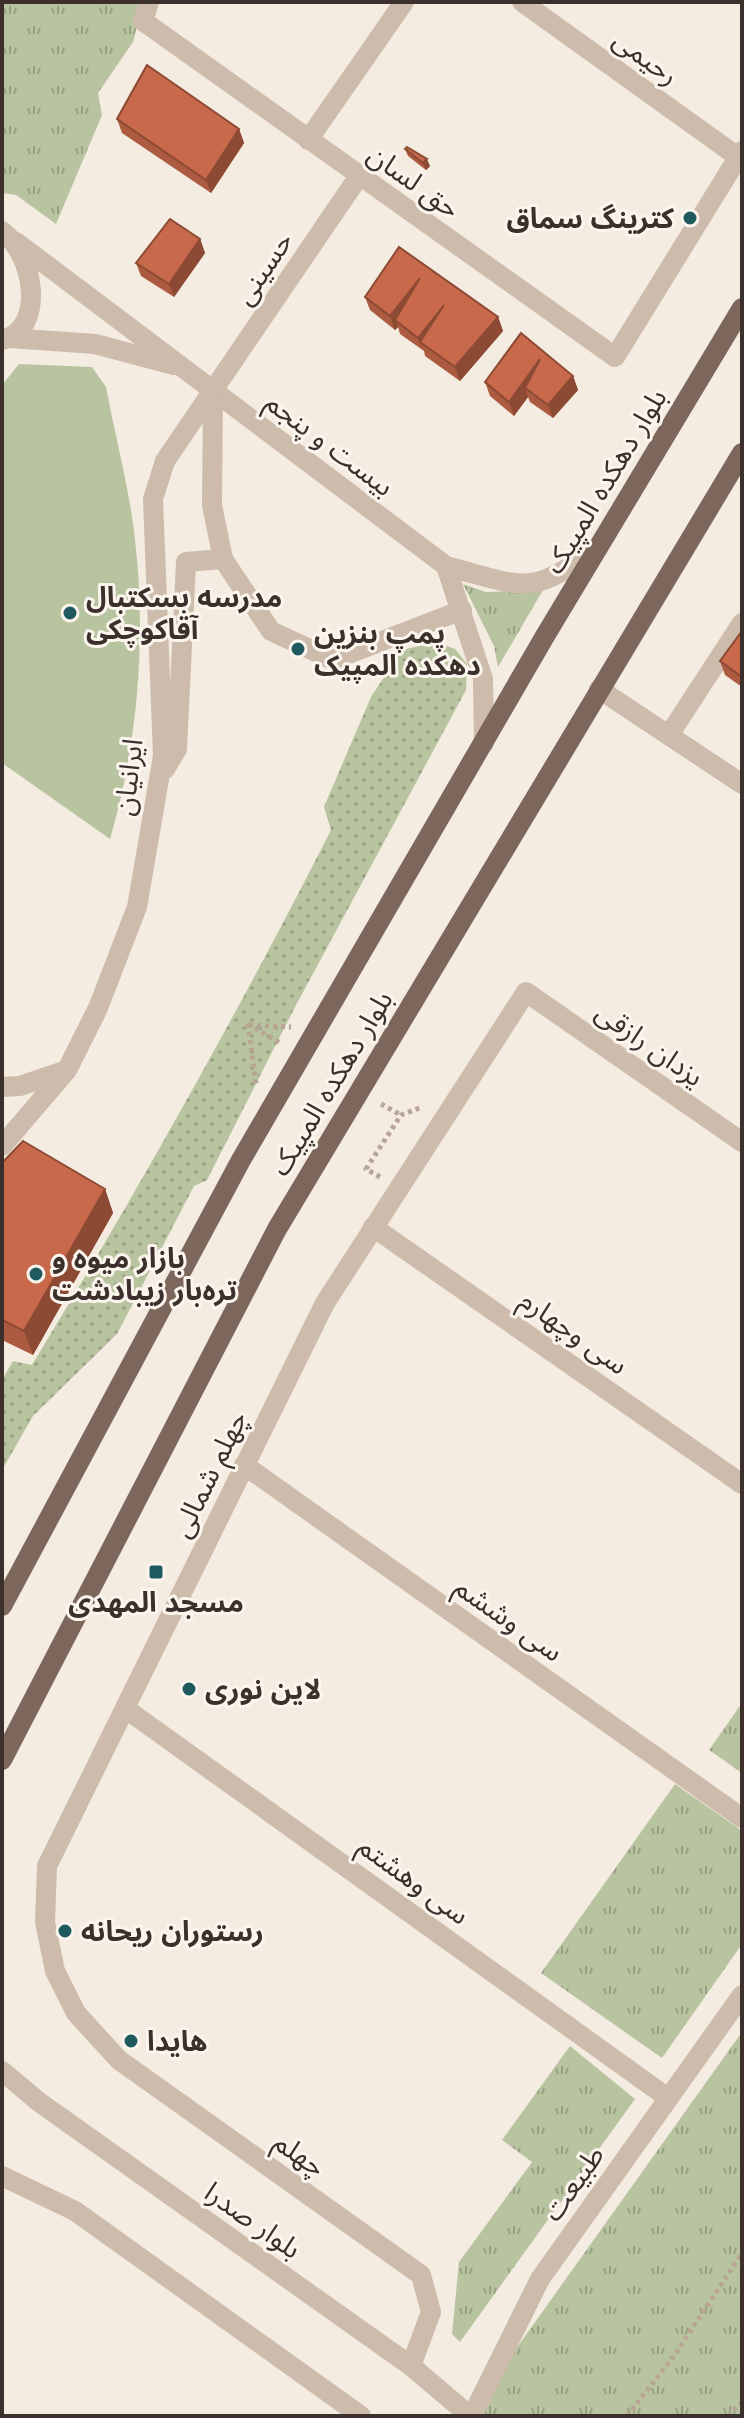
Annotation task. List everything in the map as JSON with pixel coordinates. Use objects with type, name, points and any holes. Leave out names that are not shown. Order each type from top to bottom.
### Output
[{"type":"main road","name":"بلوار دهکده المپیک","points":[[2,1606],[261,1125],[598,546],[742,308]]},
{"type":"main road","name":"بلوار دهکده المپیک","points":[[2,1760],[277,1229],[742,453]]},
{"type":"street","name":"حق لسان","points":[[149,2],[143,21],[615,357],[740,154]]},
{"type":"street","points":[[308,140],[404,2]]},
{"type":"street","name":"رحیمی","points":[[522,2],[740,154]]},
{"type":"street","name":"حسینی","points":[[213,391],[359,176]]},
{"type":"street","points":[[6,339],[29,308],[32,292],[26,260],[9,237]]},
{"type":"street","name":"بیست و پنجم","points":[[9,237],[446,566]]},
{"type":"street","name":"بیست و پنجم","points":[[6,339],[95,344],[182,366]]},
{"type":"street","points":[[213,391],[212,505],[223,559],[271,631],[333,660],[462,610]]},
{"type":"street","name":"ایرانیان","points":[[2,1146],[67,1070],[98,1008],[137,907],[163,756],[153,499],[165,461],[213,391]]},
{"type":"street","points":[[446,566],[522,586],[553,579],[598,546]]},
{"type":"street","points":[[159,779],[177,749],[186,562],[223,559]]},
{"type":"street","points":[[446,566],[483,679],[484,743]]},
{"type":"street","points":[[669,735],[742,623]]},
{"type":"street","points":[[599,689],[742,784]]},
{"type":"street","name":"یزدان رازقی","points":[[526,992],[742,1142]]},
{"type":"street","name":"چهلم شمالی","points":[[76,2013],[55,1971],[48,1934],[47,1866],[325,1303],[526,992]]},
{"type":"street","points":[[2,1087],[20,1086],[67,1070]]},
{"type":"street","name":"سی وچهارم","points":[[373,1227],[742,1484]]},
{"type":"street","name":"سی وششم","points":[[244,1465],[742,1818]]},
{"type":"street","name":"سی وهشتم","points":[[126,1709],[668,2098]]},
{"type":"street","name":"طبیعت","points":[[471,2416],[540,2279],[742,1995]]},
{"type":"street","name":"چهلم","points":[[76,2013],[119,2060],[421,2275],[431,2312],[411,2366]]},
{"type":"street","name":"بلوار صدرا","points":[[2,2071],[39,2102],[411,2366],[471,2416]]},
{"type":"street","points":[[2,2176],[75,2211],[361,2416]]},
{"type":"path","points":[[261,1125],[248,1024],[317,1029]]},
{"type":"path","points":[[366,1169],[401,1115]]},
{"type":"path","points":[[627,2416],[674,2356],[742,2253]]},
{"type":"path","points":[[728,2416],[742,2402]]},
{"type":"green space","points":[[2,2],[143,2],[133,42],[98,93],[102,115],[56,224],[16,195],[2,193]]},
{"type":"green space","name":"مدرسه بسکتبال آقاکوچکی","points":[[19,364],[92,367],[106,387],[127,488],[139,585],[139,658],[133,732],[110,839],[2,763],[2,385]]},
{"type":"green space","points":[[463,584],[486,592],[543,590],[498,667],[494,646]]},
{"type":"green space","points":[[436,642],[455,649],[467,664],[466,690],[295,1007],[207,1180],[194,1186],[117,1334],[33,1416],[2,1470],[2,1380],[13,1361],[32,1365],[149,1167],[260,966],[331,830],[324,807],[371,697],[402,650]]},
{"type":"green space","points":[[742,1703],[742,1773],[709,1750]]},
{"type":"green space","points":[[675,1784],[742,1831],[742,1944],[662,2058],[541,1973]]},
{"type":"green space","points":[[742,2032],[742,2416],[475,2416],[513,2353]]},
{"type":"green space","points":[[570,2046],[635,2099],[460,2342],[452,2334],[459,2262],[532,2162],[502,2140]]},
{"type":"building","points":[[147,65],[239,129],[206,180],[117,119]]},
{"type":"building","points":[[407,147],[427,159],[423,163],[405,149]]},
{"type":"building","points":[[170,219],[200,239],[169,284],[136,263]]},
{"type":"building","points":[[399,247],[498,317],[455,367],[420,342],[444,305],[418,338],[395,320],[420,278],[390,316],[365,297]]},
{"type":"building","points":[[521,333],[573,376],[548,405],[525,388],[540,359],[509,402],[485,382]]},
{"type":"building","points":[[742,631],[742,677],[720,661]]},
{"type":"building","points":[[23,1141],[105,1189],[24,1331],[2,1320],[2,1163]]},
{"type":"place","name":"کترینگ سماق","points":[[690,218]]},
{"type":"place","name":"مدرسه بسکتبال آقاکوچکی","points":[[70,613]]},
{"type":"place","name":"پمپ بنزین دهکده المپیک","points":[[298,649]]},
{"type":"place","name":"بازار میوه و تره‌بار زیبادشت","points":[[36,1274]]},
{"type":"place","name":"مسجد المهدی","points":[[156,1572]]},
{"type":"place","name":"لاین نوری","points":[[189,1689]]},
{"type":"place","name":"رستوران ریحانه","points":[[65,1931]]},
{"type":"place","name":"هایدا","points":[[131,2041]]}]
